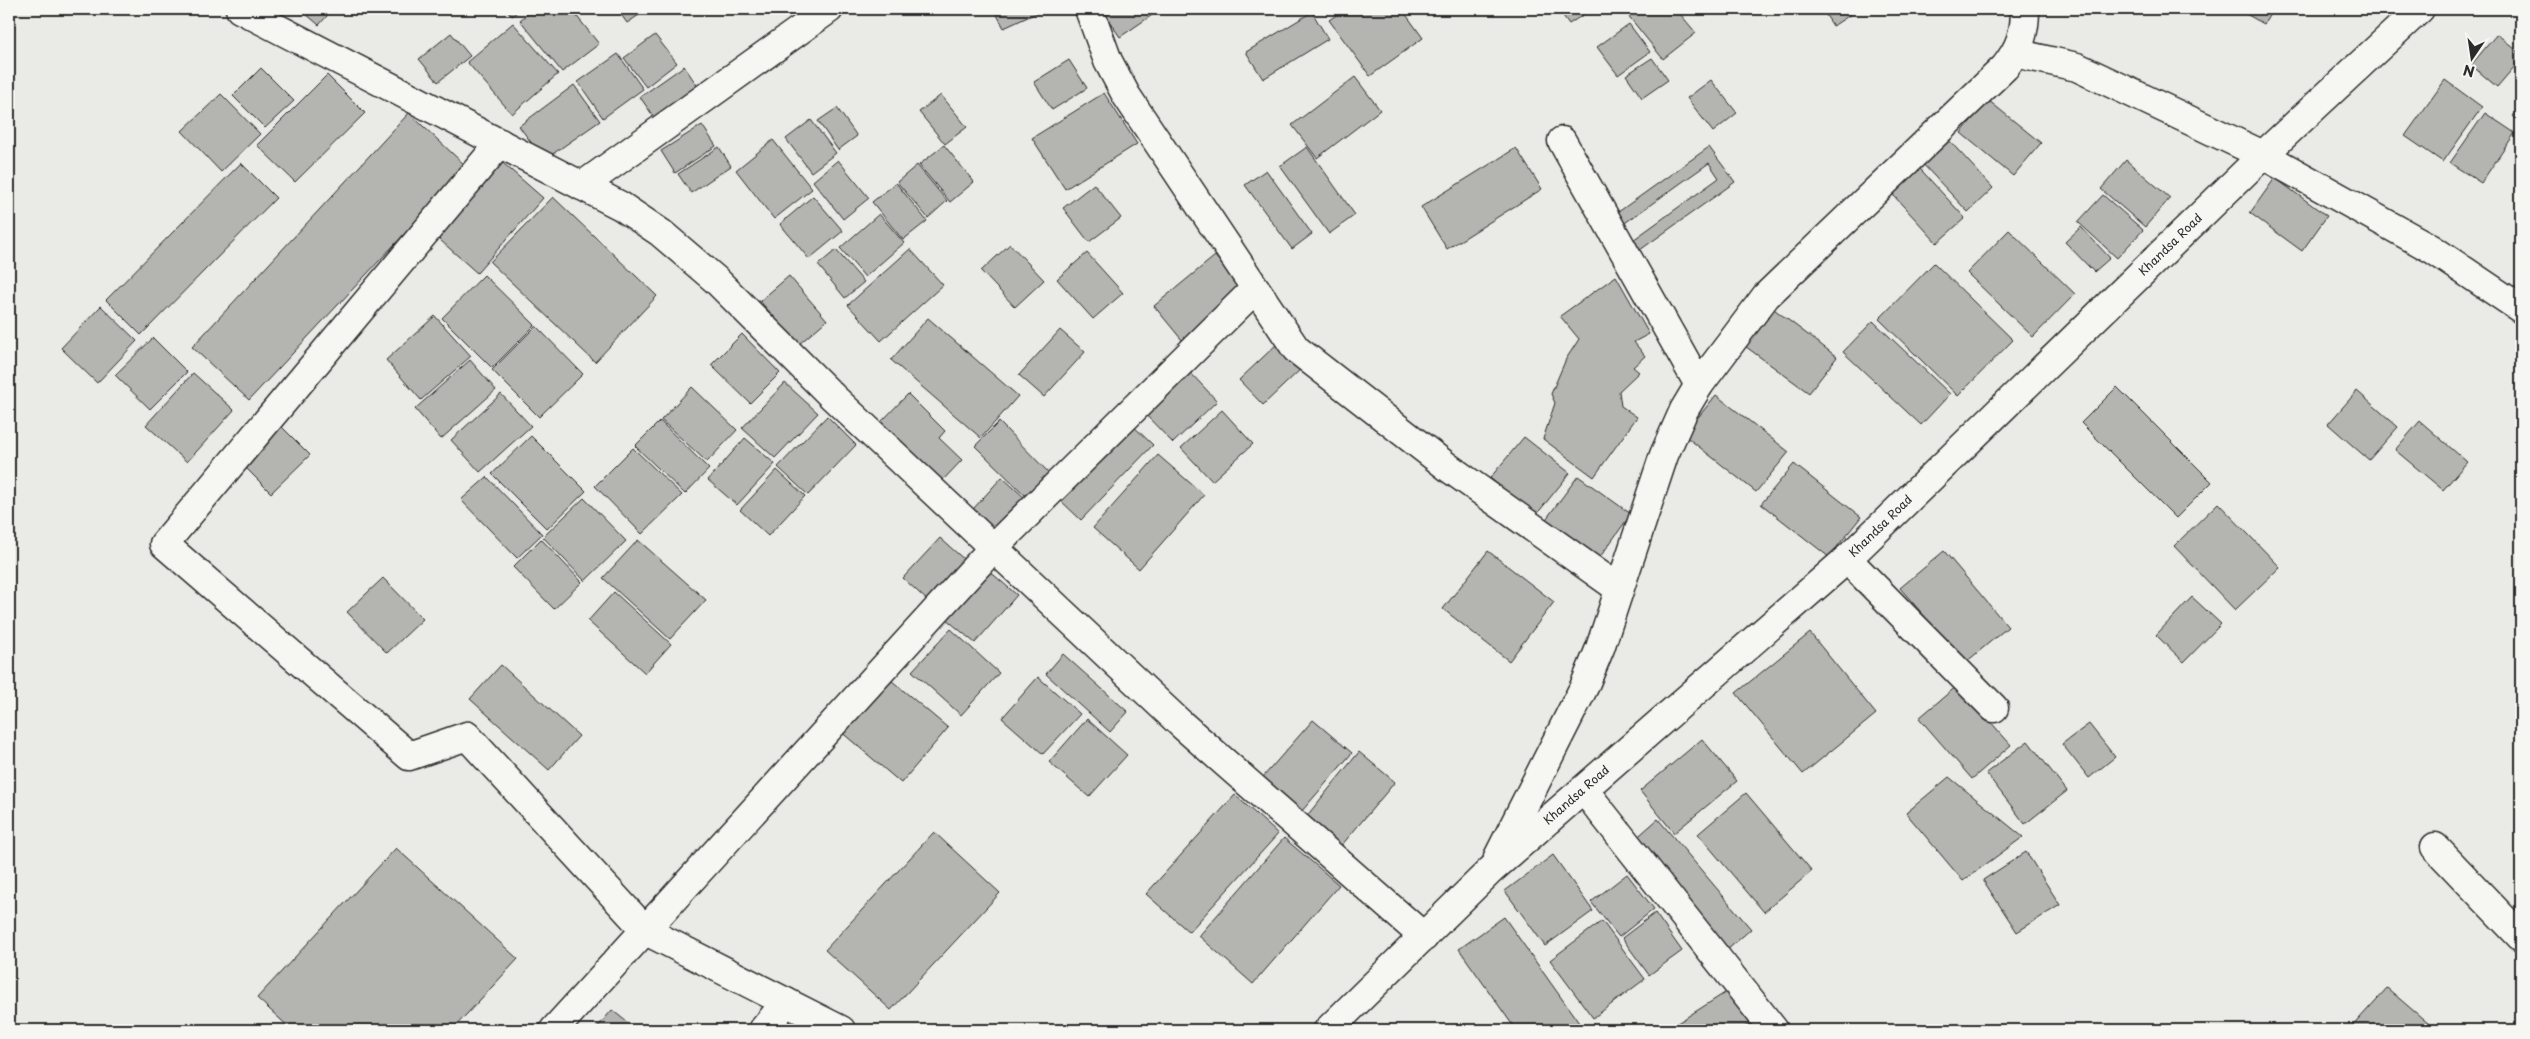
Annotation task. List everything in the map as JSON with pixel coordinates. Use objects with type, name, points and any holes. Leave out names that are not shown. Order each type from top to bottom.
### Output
[{"type":"street","points":[[240,9],[629,211],[661,233],[716,280],[833,396],[1181,724],[1424,937]]},
{"type":"street","points":[[582,186],[829,9]]},
{"type":"street","points":[[1089,9],[1108,62],[1126,95],[1296,348],[1449,468],[1618,588]]},
{"type":"street","points":[[1491,870],[1584,687],[1600,648],[1618,588],[1664,455],[1684,410],[1699,384],[1766,296],[2005,67],[2015,53],[2024,34],[2025,9]]},
{"type":"street","name":"Khandsa Road","points":[[1328,1030],[1491,870],[1847,559],[2263,155],[2420,9]]},
{"type":"street","points":[[2015,53],[2077,67],[2263,155],[2432,249],[2521,309]]},
{"type":"street","points":[[1562,141],[1699,384]]},
{"type":"street","points":[[500,143],[164,544],[409,756],[467,736],[646,931],[841,1030]]},
{"type":"street","points":[[554,1030],[993,548],[1255,289]]},
{"type":"street","points":[[1847,559],[1994,708]]},
{"type":"street","points":[[1584,790],[1774,1030]]},
{"type":"street","points":[[2435,847],[2521,937]]},
{"type":"street","points":[[763,1030],[786,1002]]},
{"type":"building","points":[[300,9],[333,9],[319,25]]},
{"type":"building","points":[[425,9],[439,9],[430,15]]},
{"type":"building","points":[[506,9],[521,9],[512,16]]},
{"type":"building","points":[[533,9],[571,9],[599,44],[562,72],[520,20]]},
{"type":"building","points":[[617,9],[648,9],[627,23]]},
{"type":"building","points":[[994,9],[1045,9],[1004,28]]},
{"type":"building","points":[[1101,9],[1157,9],[1158,11],[1120,37]]},
{"type":"building","points":[[1345,9],[1402,9],[1423,38],[1370,76],[1329,20]]},
{"type":"building","points":[[1558,9],[1592,9],[1569,24]]},
{"type":"building","points":[[1623,9],[1676,9],[1696,33],[1663,59]]},
{"type":"building","points":[[1822,9],[1859,9],[1833,26]]},
{"type":"building","points":[[2237,9],[2273,9],[2264,24]]},
{"type":"building","points":[[1312,12],[1328,39],[1263,79],[1246,52]]},
{"type":"building","points":[[513,23],[558,74],[512,114],[467,62]]},
{"type":"building","points":[[1629,24],[1650,52],[1618,75],[1597,47]]},
{"type":"building","points":[[451,33],[470,56],[438,82],[419,59]]},
{"type":"building","points":[[2497,34],[2521,54],[2521,59],[2497,87],[2471,65]]},
{"type":"building","points":[[655,35],[677,63],[646,87],[624,58]]},
{"type":"building","points":[[618,54],[643,89],[603,118],[578,82]]},
{"type":"building","points":[[1652,58],[1668,80],[1642,98],[1626,75]]},
{"type":"building","points":[[1069,60],[1087,88],[1052,110],[1034,82]]},
{"type":"building","points":[[684,66],[711,106],[667,136],[640,97]]},
{"type":"building","points":[[261,68],[294,101],[265,128],[233,96]]},
{"type":"building","points":[[327,75],[365,113],[295,182],[257,145]]},
{"type":"building","points":[[1355,77],[1380,110],[1317,158],[1292,125]]},
{"type":"building","points":[[1711,80],[1737,113],[1713,132],[1687,98]]},
{"type":"building","points":[[2445,80],[2482,107],[2443,162],[2405,136]]},
{"type":"building","points":[[574,85],[600,121],[544,160],[519,126]]},
{"type":"building","points":[[1104,93],[1137,144],[1065,189],[1032,138]]},
{"type":"building","points":[[221,94],[260,134],[221,172],[182,131]]},
{"type":"building","points":[[941,95],[967,127],[945,144],[919,112]]},
{"type":"building","points":[[1988,100],[2041,143],[2013,176],[1961,133]]},
{"type":"building","points":[[2521,107],[2521,124],[2513,116]]},
{"type":"building","points":[[837,108],[857,136],[838,150],[818,121]]},
{"type":"building","points":[[409,113],[467,167],[249,400],[192,347]]},
{"type":"building","points":[[2485,113],[2515,133],[2481,183],[2450,163]]},
{"type":"building","points":[[811,120],[836,153],[811,172],[786,139]]},
{"type":"building","points":[[702,125],[716,146],[675,173],[661,151]]},
{"type":"building","points":[[1946,137],[1993,188],[1968,212],[1919,160]]},
{"type":"building","points":[[773,140],[812,189],[774,219],[736,170]]},
{"type":"building","points":[[944,145],[974,182],[950,202],[919,165]]},
{"type":"building","points":[[719,147],[731,166],[691,193],[678,174]]},
{"type":"building","points":[[1307,147],[1355,215],[1329,234],[1280,166]]},
{"type":"building","points":[[1709,147],[1735,182],[1633,255],[1607,220]],"holes":[[[1709,163],[1719,178],[1633,240],[1622,225]]]},
{"type":"building","points":[[1516,148],[1542,189],[1447,249],[1421,207]]},
{"type":"building","points":[[496,157],[543,198],[477,273],[430,231]]},
{"type":"building","points":[[838,160],[869,198],[843,219],[813,181]]},
{"type":"building","points":[[1912,160],[1965,218],[1937,243],[1884,185]]},
{"type":"building","points":[[2126,160],[2170,198],[2145,227],[2101,189]]},
{"type":"building","points":[[241,163],[276,198],[141,335],[106,300]]},
{"type":"building","points":[[917,165],[947,201],[928,218],[897,182]]},
{"type":"building","points":[[1266,170],[1312,234],[1292,249],[1245,185]]},
{"type":"building","points":[[2275,178],[2327,216],[2302,251],[2250,213]]},
{"type":"building","points":[[896,183],[927,221],[903,240],[872,202]]},
{"type":"building","points":[[1094,184],[1121,218],[1089,242],[1063,208]]},
{"type":"building","points":[[2103,195],[2143,230],[2117,258],[2078,222]]},
{"type":"building","points":[[813,196],[843,231],[809,259],[780,224]]},
{"type":"building","points":[[553,197],[657,296],[595,362],[490,262]]},
{"type":"building","points":[[879,214],[904,243],[865,277],[840,248]]},
{"type":"building","points":[[2081,227],[2110,258],[2094,272],[2065,242]]},
{"type":"building","points":[[2009,230],[2075,294],[2033,337],[1967,273]]},
{"type":"building","points":[[1010,244],[1044,280],[1015,307],[981,271]]},
{"type":"building","points":[[910,249],[943,285],[881,341],[848,305]]},
{"type":"building","points":[[836,250],[864,282],[845,298],[818,265]]},
{"type":"building","points":[[1087,253],[1123,293],[1093,319],[1057,279]]},
{"type":"building","points":[[1215,256],[1247,295],[1186,345],[1154,306]]},
{"type":"building","points":[[1934,263],[2013,340],[1958,396],[1879,319]]},
{"type":"building","points":[[484,275],[535,325],[492,368],[442,318]]},
{"type":"building","points":[[789,276],[827,320],[798,345],[760,301]]},
{"type":"building","points":[[1616,276],[1649,334],[1634,342],[1645,356],[1633,367],[1639,372],[1619,391],[1621,406],[1637,417],[1594,477],[1543,439],[1555,403],[1551,394],[1566,359],[1579,339],[1560,316]]},
{"type":"building","points":[[1766,303],[1837,357],[1809,393],[1738,341]]},
{"type":"building","points":[[101,306],[137,341],[97,383],[61,348]]},
{"type":"building","points":[[435,316],[471,356],[421,400],[386,360]]},
{"type":"building","points":[[928,318],[1018,396],[981,438],[891,360]]},
{"type":"building","points":[[1873,321],[1950,394],[1921,425],[1843,352]]},
{"type":"building","points":[[536,326],[583,374],[539,417],[492,370]]},
{"type":"building","points":[[1060,330],[1085,352],[1044,397],[1019,375]]},
{"type":"building","points":[[742,334],[780,373],[750,403],[711,365]]},
{"type":"building","points":[[153,338],[187,372],[150,409],[115,375]]},
{"type":"building","points":[[1279,342],[1303,367],[1263,405],[1239,380]]},
{"type":"building","points":[[470,360],[496,390],[441,439],[415,409]]},
{"type":"building","points":[[1187,369],[1217,401],[1173,443],[1143,412]]},
{"type":"building","points":[[193,373],[234,410],[187,462],[146,425]]},
{"type":"building","points":[[785,383],[818,413],[775,458],[742,428]]},
{"type":"building","points":[[692,387],[737,430],[707,462],[661,420]]},
{"type":"building","points":[[2117,387],[2212,482],[2176,518],[2081,423]]},
{"type":"building","points":[[2357,391],[2398,427],[2369,460],[2328,424]]},
{"type":"building","points":[[501,394],[531,426],[480,472],[451,440]]},
{"type":"building","points":[[908,394],[945,431],[939,438],[962,460],[942,481],[881,422]]},
{"type":"building","points":[[1716,395],[1789,452],[1756,492],[1684,435]]},
{"type":"building","points":[[1222,410],[1253,444],[1212,481],[1181,448]]},
{"type":"building","points":[[827,416],[856,445],[808,495],[778,467]]},
{"type":"building","points":[[660,421],[709,469],[685,494],[635,446]]},
{"type":"building","points":[[2420,421],[2467,462],[2443,490],[2395,450]]},
{"type":"building","points":[[999,422],[1054,478],[1031,501],[975,446]]},
{"type":"building","points":[[1129,422],[1153,445],[1081,520],[1057,497]]},
{"type":"building","points":[[278,423],[310,455],[271,493],[239,461]]},
{"type":"building","points":[[531,436],[586,491],[547,529],[492,474]]},
{"type":"building","points":[[1524,437],[1570,473],[1536,515],[1490,478]]},
{"type":"building","points":[[745,438],[775,464],[737,505],[708,480]]},
{"type":"building","points":[[633,448],[682,495],[642,534],[595,486]]},
{"type":"building","points":[[1158,455],[1204,495],[1139,569],[1093,528]]},
{"type":"building","points":[[1794,464],[1861,517],[1829,557],[1761,504]]},
{"type":"building","points":[[777,470],[805,496],[768,536],[740,510]]},
{"type":"building","points":[[1578,476],[1631,514],[1595,564],[1541,526]]},
{"type":"building","points":[[487,477],[542,534],[517,558],[461,500]]},
{"type":"building","points":[[1002,477],[1027,500],[991,540],[965,518]]},
{"type":"building","points":[[584,498],[626,541],[585,581],[543,537]]},
{"type":"building","points":[[2218,503],[2280,567],[2235,610],[2174,546]]},
{"type":"building","points":[[940,538],[967,562],[930,603],[903,578]]},
{"type":"building","points":[[541,539],[582,582],[554,609],[513,567]]},
{"type":"building","points":[[638,540],[706,600],[670,639],[603,578]]},
{"type":"building","points":[[1488,551],[1554,602],[1509,661],[1443,609]]},
{"type":"building","points":[[1944,551],[2008,627],[1965,663],[1900,588]]},
{"type":"building","points":[[987,569],[1017,595],[975,643],[945,618]]},
{"type":"building","points":[[383,578],[423,619],[387,653],[347,612]]},
{"type":"building","points":[[614,592],[671,644],[645,673],[588,621]]},
{"type":"building","points":[[2192,597],[2221,624],[2184,662],[2156,635]]},
{"type":"building","points":[[951,629],[999,673],[961,715],[912,671]]},
{"type":"building","points":[[1810,633],[1876,714],[1803,774],[1736,693]]},
{"type":"building","points":[[1063,654],[1128,712],[1110,732],[1046,674]]},
{"type":"building","points":[[501,665],[579,736],[549,770],[470,699]]},
{"type":"building","points":[[885,675],[948,728],[901,783],[839,730]]},
{"type":"building","points":[[1038,677],[1080,714],[1043,754],[1002,718]]},
{"type":"building","points":[[1958,685],[2011,745],[1972,779],[1919,718]]},
{"type":"building","points":[[1087,719],[1127,755],[1089,797],[1049,762]]},
{"type":"building","points":[[1313,720],[1352,753],[1295,819],[1256,785]]},
{"type":"building","points":[[2089,724],[2115,757],[2089,778],[2062,744]]},
{"type":"building","points":[[1702,739],[1737,781],[1674,833],[1640,791]]},
{"type":"building","points":[[2028,741],[2067,791],[2025,824],[1986,773]]},
{"type":"building","points":[[1359,752],[1395,782],[1336,852],[1301,823]]},
{"type":"building","points":[[1949,777],[2023,837],[1963,881],[1906,813]]},
{"type":"building","points":[[1746,793],[1812,871],[1764,912],[1698,834]]},
{"type":"building","points":[[1235,795],[1278,834],[1189,932],[1146,894]]},
{"type":"building","points":[[1658,819],[1751,929],[1726,951],[1633,841]]},
{"type":"building","points":[[934,832],[1000,893],[891,1010],[825,950]]},
{"type":"building","points":[[1284,838],[1339,885],[1253,984],[1199,936]]},
{"type":"building","points":[[396,848],[518,959],[452,1030],[292,1030],[257,998]]},
{"type":"building","points":[[2026,852],[2060,905],[2017,932],[1983,880]]},
{"type":"building","points":[[1553,855],[1593,911],[1545,946],[1505,891]]},
{"type":"building","points":[[1627,874],[1654,909],[1619,937],[1591,902]]},
{"type":"building","points":[[1655,913],[1682,951],[1649,975],[1622,938]]},
{"type":"building","points":[[1504,917],[1579,1023],[1568,1030],[1516,1030],[1459,949]]},
{"type":"building","points":[[1602,921],[1645,979],[1593,1018],[1550,960]]},
{"type":"building","points":[[2387,988],[2436,1030],[2349,1030]]},
{"type":"building","points":[[1731,989],[1752,1022],[1740,1030],[1668,1029]]},
{"type":"building","points":[[612,1010],[637,1030],[595,1030]]}]
